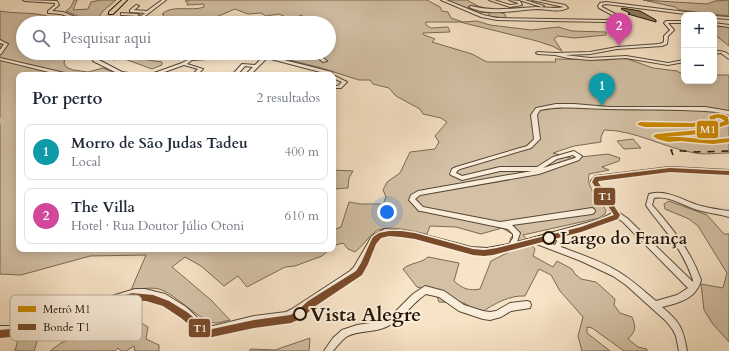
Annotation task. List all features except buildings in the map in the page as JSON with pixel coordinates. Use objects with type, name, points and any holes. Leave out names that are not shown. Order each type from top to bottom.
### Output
[{"type":"main road","points":[[120,0],[109,13],[125,0]]},
{"type":"street","points":[[25,0],[57,3],[50,12],[62,13],[70,16]]},
{"type":"street","points":[[122,14],[142,16],[164,0]]},
{"type":"street","points":[[443,0],[487,17],[508,20],[555,19],[606,21],[616,19],[614,14],[601,8],[601,4],[606,3],[681,12]]},
{"type":"street","points":[[453,0],[477,9],[496,12],[537,8],[566,8],[565,6],[552,5],[539,6],[521,0]]},
{"type":"street","points":[[491,0],[510,6],[520,5],[518,2],[511,0]]},
{"type":"street","points":[[534,0],[552,5]]},
{"type":"street","points":[[137,6],[131,11],[147,12]]},
{"type":"street","points":[[717,16],[729,18]]},
{"type":"street","points":[[538,53],[590,53],[617,48],[661,45],[666,43],[666,36],[672,30],[666,23],[681,22]]},
{"type":"street","points":[[717,24],[729,26]]},
{"type":"street","points":[[0,41],[6,44],[0,53]]},
{"type":"street","points":[[717,52],[723,53],[729,58]]},
{"type":"street","points":[[555,54],[563,57],[590,59],[626,57],[668,64],[681,62]]},
{"type":"street","points":[[0,59],[54,72]]},
{"type":"street","points":[[95,60],[100,64],[119,72]]},
{"type":"street","points":[[161,72],[184,64],[190,60]]},
{"type":"street","points":[[250,72],[263,60]]},
{"type":"street","points":[[278,60],[326,72]]},
{"type":"street","points":[[184,64],[200,69],[197,72]]},
{"type":"street","points":[[237,72],[244,65],[256,66]]},
{"type":"street","points":[[336,78],[345,82],[339,87],[336,87]]},
{"type":"street","points":[[511,247],[517,233],[510,227],[421,209],[412,200],[413,197],[418,193],[539,172],[577,159],[579,156],[574,152],[555,158],[538,169],[500,169],[462,178],[453,174],[454,170],[458,168],[523,149],[534,144],[537,139],[534,115],[538,109],[566,104],[594,107],[718,110],[729,113]]},
{"type":"street","points":[[694,288],[631,226],[616,214],[595,184],[595,179],[670,169],[729,172]]},
{"type":"street","points":[[655,305],[685,296],[694,288],[697,280],[690,263],[665,224],[649,205],[649,199],[651,196],[656,194],[663,195],[699,208],[729,214]]},
{"type":"street","points":[[498,224],[592,210]]},
{"type":"street","points":[[128,295],[145,293],[162,297],[178,307],[202,327],[208,329],[220,329],[254,320],[287,316],[295,312],[353,273],[361,263],[374,238],[385,232],[418,236],[487,252],[511,247],[603,221],[616,214]]},
{"type":"street","points":[[557,234],[560,241],[557,248]]},
{"type":"street","points":[[533,240],[557,248],[616,274],[629,283],[655,305],[676,327],[680,335],[683,351]]},
{"type":"street","points":[[328,351],[345,334],[377,327],[390,321],[419,293],[425,290],[441,294],[462,308],[483,315],[490,316],[498,314],[510,307],[527,305]]},
{"type":"shaded area","points":[[74,0],[77,0],[73,10],[88,9],[91,2],[116,0],[100,16],[78,16],[66,11],[71,7]]},
{"type":"shaded area","points":[[427,0],[440,7],[442,11],[448,12],[451,18],[463,22],[477,21],[490,25],[531,30],[558,27],[572,31],[606,32],[606,35],[575,38],[558,36],[554,39],[562,51],[537,41],[460,22],[426,22],[426,25],[431,28],[448,27],[450,32],[423,33],[424,35],[435,39],[432,42],[472,54],[487,62],[556,62],[555,59],[605,60],[625,58],[653,68],[677,71],[681,73],[681,84],[717,84],[717,75],[729,75],[729,153],[707,154],[683,151],[627,133],[604,130],[601,137],[601,142],[574,146],[553,153],[571,158],[608,154],[620,158],[619,161],[602,167],[609,170],[589,174],[589,184],[606,210],[605,214],[599,218],[523,235],[535,249],[533,256],[553,267],[557,261],[572,269],[581,279],[596,282],[615,299],[614,305],[620,313],[632,317],[635,326],[633,334],[628,339],[638,347],[647,349],[647,351],[624,351],[592,328],[587,327],[587,333],[610,351],[582,351],[578,336],[583,317],[560,291],[551,275],[539,269],[525,296],[513,297],[502,301],[481,313],[464,303],[439,302],[435,291],[417,287],[403,269],[428,257],[459,263],[454,281],[466,289],[480,289],[491,261],[507,253],[511,237],[516,236],[502,228],[481,234],[456,227],[430,226],[427,234],[386,228],[375,232],[355,252],[348,249],[343,243],[336,245],[336,229],[341,227],[349,202],[360,204],[383,204],[386,197],[383,190],[387,182],[400,173],[410,152],[435,149],[439,142],[435,136],[447,122],[441,118],[423,114],[420,109],[396,96],[389,88],[373,84],[370,80],[359,80],[336,72],[289,60],[336,60],[336,16],[283,16],[279,14],[266,16],[261,13],[248,14],[235,9],[218,16],[163,16],[164,15],[162,14],[171,9],[194,9],[204,7],[204,4],[187,5],[188,3],[185,1]]},
{"type":"shaded area","points":[[446,0],[467,0],[478,6],[505,14],[506,18],[488,16],[490,13],[477,12]]},
{"type":"shaded area","points":[[643,0],[707,4],[715,1],[729,0],[729,16],[717,15],[717,12],[680,10],[675,7]]},
{"type":"shaded area","points":[[0,11],[47,16],[16,16],[16,60],[65,60],[66,67],[73,70],[88,72],[16,72],[16,252],[327,252],[322,256],[295,266],[285,267],[247,287],[238,276],[224,286],[201,266],[185,257],[172,267],[211,300],[230,320],[217,323],[202,318],[172,296],[159,289],[149,288],[131,290],[146,255],[90,256],[21,275],[0,274]]},
{"type":"shaded area","points":[[717,26],[729,27],[729,46],[717,36]]},
{"type":"shaded area","points":[[127,60],[162,62],[162,65],[152,69]]},
{"type":"shaded area","points":[[103,68],[113,72],[88,72]]},
{"type":"shaded area","points":[[633,139],[641,148],[624,149],[617,141]]},
{"type":"shaded area","points":[[336,170],[353,171],[349,178],[348,188],[336,189]]},
{"type":"shaded area","points":[[669,201],[707,215],[724,234],[729,234],[729,342],[712,323],[704,310],[701,284],[723,288],[727,273],[698,226],[689,219],[665,209],[664,204]]},
{"type":"shaded area","points":[[142,323],[148,327],[146,339],[159,345],[159,351],[135,351],[134,346],[126,351],[121,351],[118,348],[115,351],[50,351],[66,341],[142,341]]},
{"type":"shaded area","points":[[310,338],[309,351],[249,351],[251,349],[275,350]]},
{"type":"shaded area","points":[[18,341],[37,341],[34,351],[15,351]]},
{"type":"tunnel","points":[[108,16],[111,13]]},
{"type":"tunnel","points":[[47,72],[60,60]]},
{"type":"tunnel","points":[[0,123],[16,107]]},
{"type":"tram line","name":"T1","points":[[142,297],[160,301],[172,307],[200,328],[212,333],[254,324],[291,319],[299,315],[311,304],[330,291],[359,273],[373,243],[379,236],[401,234],[415,236],[473,252],[493,252],[581,229],[616,217],[617,215],[595,182],[597,179],[670,170],[729,173]]},
{"type":"tram line","points":[[539,236],[556,236]]},
{"type":"tram line","name":"T1","points":[[0,334],[10,333]]},
{"type":"railway","points":[[645,125],[640,124],[692,125],[712,123],[714,122],[712,117],[717,116],[722,116],[729,122],[700,132],[668,135]]},
{"type":"railway","points":[[660,136],[668,135]]},
{"type":"railway","points":[[668,135],[656,136],[662,139],[711,141],[729,140]]},
{"type":"railway","points":[[673,155],[671,150],[696,152],[729,151]]},
{"type":"metro line","name":"M1","points":[[645,125],[640,124],[692,125],[712,123],[714,122],[712,117],[720,116],[726,118],[729,122],[700,132],[656,136],[668,140],[680,139],[713,142],[729,140]]},
{"type":"place","name":"The Villa","points":[[619,46]]},
{"type":"place","name":"Morro de São Judas Tadeu","points":[[602,106]]},
{"type":"place","name":"Largo do França","points":[[549,238]]},
{"type":"place","name":"Vista Alegre","points":[[300,314]]}]
